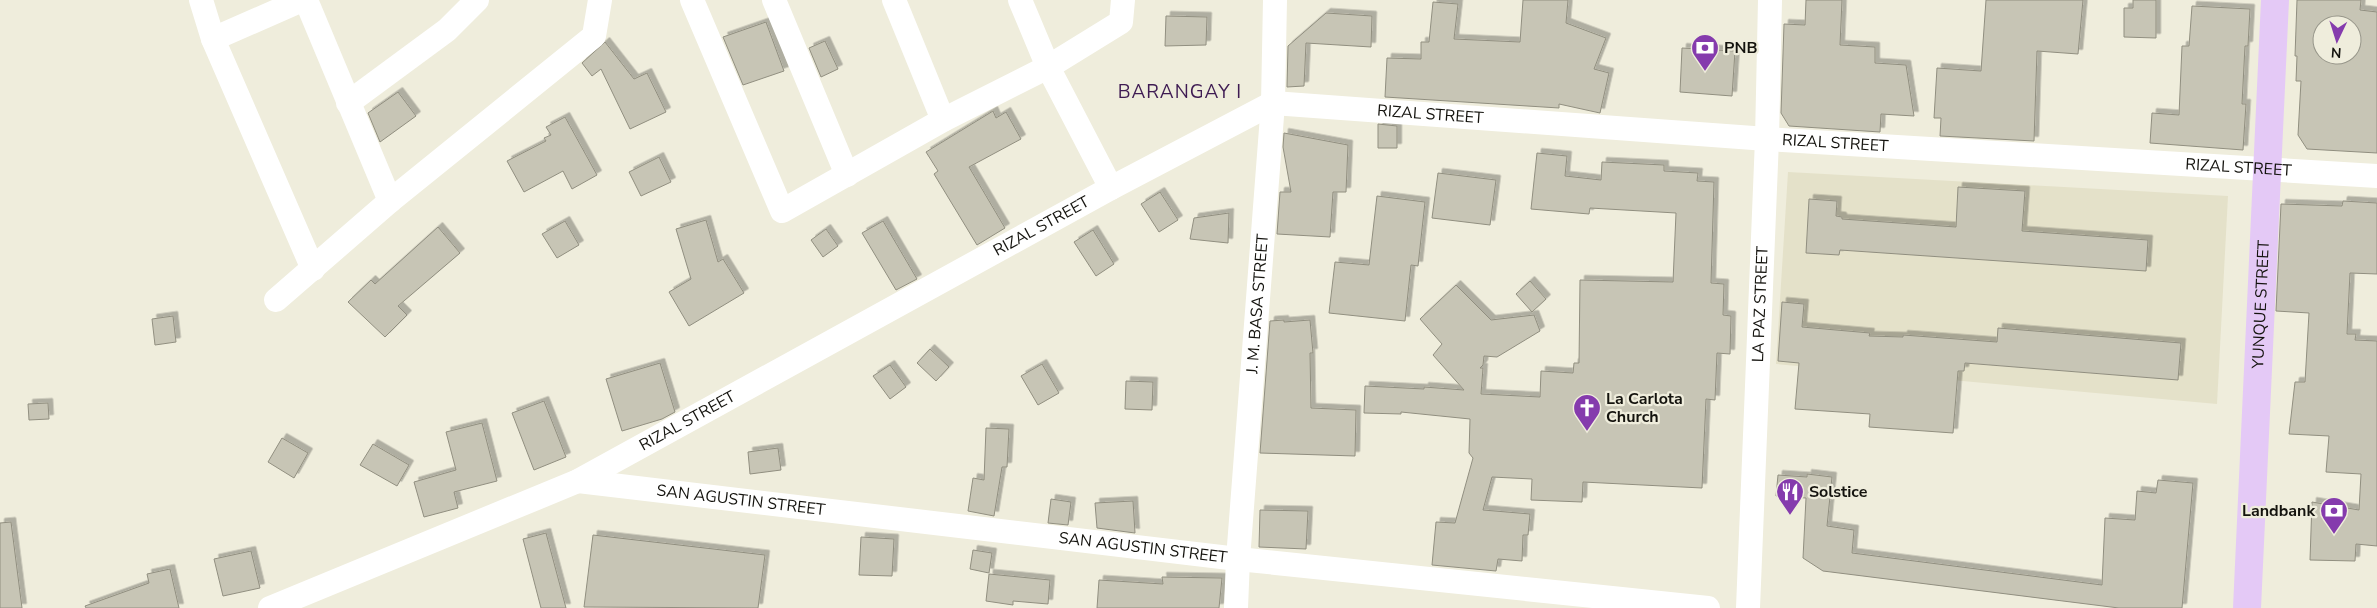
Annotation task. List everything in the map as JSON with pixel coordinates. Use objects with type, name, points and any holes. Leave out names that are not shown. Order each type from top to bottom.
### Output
[{"type":"main road","name":"YUNQUE STREET","points":[[2247,608],[2275,0]]},
{"type":"street","points":[[201,0],[213,39],[313,269]]},
{"type":"street","points":[[213,39],[304,0],[390,201]]},
{"type":"street","points":[[348,103],[447,30],[477,0]]},
{"type":"street","points":[[276,300],[390,201],[594,36],[600,0]]},
{"type":"street","points":[[692,0],[782,210],[943,120],[1048,68],[1121,22],[1123,0]]},
{"type":"street","points":[[774,0],[847,175]]},
{"type":"street","points":[[894,0],[943,120]]},
{"type":"street","points":[[1020,0],[1048,68],[1112,188]]},
{"type":"street","name":"J. M. BASA STREET","points":[[1236,608],[1238,559],[1273,103],[1275,0]]},
{"type":"street","name":"LA PAZ STREET","points":[[1748,608],[1767,139],[1770,0]]},
{"type":"street","name":"RIZAL STREET","points":[[270,608],[578,481],[1112,188],[1273,103],[1767,139],[2377,176]]},
{"type":"street","name":"SAN AGUSTIN STREET","points":[[578,481],[1238,559],[1708,608]]},
{"type":"shaded area","points":[[1788,172],[2228,196],[2217,404],[1776,364]]},
{"type":"building","points":[[1523,0],[1568,0],[1566,23],[1606,38],[1594,69],[1609,73],[1600,113],[1559,104],[1559,108],[1385,97],[1387,58],[1421,59],[1421,42],[1429,42],[1433,2],[1458,4],[1454,39],[1520,42]]},
{"type":"building","points":[[1806,0],[1842,0],[1840,45],[1875,47],[1875,63],[1906,65],[1914,116],[1881,114],[1880,132],[1789,126],[1781,113],[1784,24],[1805,25]]},
{"type":"building","points":[[1986,0],[2083,0],[2078,54],[2037,51],[2034,141],[1940,136],[1941,118],[1934,118],[1937,68],[1981,71]]},
{"type":"building","points":[[2133,0],[2156,0],[2156,38],[2124,37],[2124,8],[2133,8]]},
{"type":"building","points":[[2297,0],[2361,0],[2360,10],[2377,12],[2377,153],[2307,149],[2298,135],[2301,81],[2296,81],[2297,56],[2295,56]]},
{"type":"building","points":[[2192,6],[2250,9],[2248,46],[2245,46],[2242,104],[2246,104],[2243,150],[2150,143],[2152,113],[2179,115],[2182,46],[2189,46]]},
{"type":"building","points":[[1326,13],[1372,16],[1371,47],[1306,43],[1304,86],[1287,87],[1288,46]]},
{"type":"building","points":[[1166,16],[1207,17],[1206,45],[1165,46]]},
{"type":"building","points":[[766,22],[784,71],[743,85],[723,37]]},
{"type":"building","points":[[825,41],[838,69],[821,77],[809,48]]},
{"type":"building","points":[[605,42],[634,79],[647,73],[666,112],[630,129],[601,69],[592,76],[582,63]]},
{"type":"building","points":[[1682,48],[1735,51],[1732,96],[1680,92]]},
{"type":"building","points":[[398,92],[416,116],[380,142],[368,113]]},
{"type":"building","points":[[993,111],[996,118],[1006,112],[1021,139],[969,167],[1005,228],[977,245],[934,174],[938,171],[926,152]]},
{"type":"building","points":[[565,117],[597,175],[572,189],[563,171],[524,192],[507,161],[546,141],[544,138],[551,135],[546,127]]},
{"type":"building","points":[[1378,124],[1397,126],[1397,148],[1378,148]]},
{"type":"building","points":[[1284,133],[1348,145],[1346,192],[1333,192],[1330,237],[1277,234],[1280,192],[1291,192],[1283,147]]},
{"type":"building","points":[[1537,153],[1567,156],[1565,176],[1601,180],[1602,162],[1664,165],[1664,171],[1698,173],[1697,181],[1714,182],[1711,283],[1724,284],[1723,315],[1731,316],[1730,354],[1717,353],[1715,400],[1706,399],[1702,488],[1583,482],[1582,502],[1531,500],[1532,479],[1492,477],[1483,510],[1530,514],[1528,535],[1523,535],[1522,561],[1498,559],[1496,571],[1432,565],[1436,522],[1455,523],[1473,458],[1469,453],[1470,419],[1401,412],[1401,414],[1364,413],[1365,386],[1464,390],[1433,355],[1442,344],[1420,319],[1456,285],[1491,320],[1534,315],[1540,331],[1497,357],[1484,356],[1483,365],[1480,368],[1483,368],[1481,394],[1540,397],[1541,371],[1573,373],[1574,363],[1579,363],[1580,280],[1673,282],[1676,213],[1590,208],[1589,214],[1531,209]]},
{"type":"building","points":[[659,157],[671,182],[641,196],[629,172]]},
{"type":"building","points":[[1438,173],[1496,180],[1490,225],[1432,218]]},
{"type":"building","points":[[1958,187],[2025,191],[2022,231],[2148,240],[2146,271],[1840,250],[1839,255],[1806,253],[1809,199],[1837,201],[1836,216],[1842,217],[1842,219],[1956,227]]},
{"type":"building","points":[[1160,192],[1178,220],[1159,232],[1141,204]]},
{"type":"building","points":[[1377,196],[1425,202],[1418,266],[1411,265],[1405,321],[1329,313],[1335,262],[1369,265]]},
{"type":"building","points":[[2343,201],[2377,203],[2377,274],[2350,273],[2347,334],[2356,334],[2355,340],[2377,341],[2377,546],[2356,544],[2355,561],[2310,560],[2312,502],[2359,510],[2361,474],[2326,472],[2329,436],[2289,434],[2295,382],[2305,382],[2309,313],[2276,311],[2281,204],[2342,206]]},
{"type":"building","points":[[1229,213],[1228,243],[1190,239],[1194,218]]},
{"type":"building","points":[[706,220],[718,262],[723,259],[744,293],[689,326],[669,292],[691,279],[676,229]]},
{"type":"building","points":[[565,221],[579,245],[557,258],[542,234]]},
{"type":"building","points":[[883,221],[917,279],[896,290],[862,233]]},
{"type":"building","points":[[438,227],[460,253],[398,306],[407,315],[385,337],[348,302],[371,280],[375,284]]},
{"type":"building","points":[[826,229],[838,246],[823,257],[811,240]]},
{"type":"building","points":[[1093,230],[1114,264],[1096,276],[1074,242]]},
{"type":"building","points":[[1530,281],[1546,299],[1532,312],[1516,294]]},
{"type":"building","points":[[1782,302],[1804,304],[1802,327],[1870,333],[1869,336],[1903,337],[1903,335],[1997,342],[1998,328],[2181,343],[2178,380],[1965,363],[1964,371],[1958,371],[1953,433],[1869,427],[1870,414],[1795,409],[1799,363],[1778,361]]},
{"type":"building","points":[[173,316],[176,342],[155,345],[152,319]]},
{"type":"building","points":[[1284,320],[1284,322],[1310,320],[1313,353],[1310,353],[1311,408],[1356,410],[1355,456],[1260,453],[1270,321]]},
{"type":"building","points":[[930,349],[949,367],[936,381],[917,363]]},
{"type":"building","points":[[660,363],[675,412],[662,419],[622,431],[606,379]]},
{"type":"building","points":[[1042,364],[1059,393],[1038,405],[1021,376]]},
{"type":"building","points":[[890,365],[906,387],[890,399],[873,376]]},
{"type":"building","points":[[1126,381],[1153,382],[1152,410],[1125,409]]},
{"type":"building","points":[[544,401],[566,457],[534,470],[512,413]]},
{"type":"building","points":[[48,403],[49,419],[29,420],[28,404]]},
{"type":"building","points":[[482,423],[497,481],[454,492],[458,508],[424,517],[414,482],[456,470],[446,432]]},
{"type":"building","points":[[986,428],[1009,429],[1007,467],[1002,467],[994,516],[968,511],[973,478],[984,480]]},
{"type":"building","points":[[282,438],[308,453],[294,478],[268,462]]},
{"type":"building","points":[[373,444],[409,465],[397,486],[360,465]]},
{"type":"building","points":[[778,448],[781,470],[750,474],[748,452]]},
{"type":"building","points":[[1807,474],[1832,477],[1827,526],[1854,530],[1852,553],[2102,585],[2105,518],[2135,520],[2137,491],[2156,493],[2158,480],[2193,483],[2182,608],[2119,608],[1823,571],[1803,558],[1806,498],[1776,496],[1778,475],[1807,477]]},
{"type":"building","points":[[1051,499],[1071,502],[1068,525],[1048,523]]},
{"type":"building","points":[[1133,501],[1135,533],[1097,528],[1095,503]]},
{"type":"building","points":[[1260,510],[1308,511],[1306,549],[1259,547]]},
{"type":"building","points":[[11,522],[22,608],[0,608],[0,523]]},
{"type":"building","points":[[546,533],[566,608],[541,608],[523,539]]},
{"type":"building","points":[[593,535],[765,555],[758,608],[584,607]]},
{"type":"building","points":[[861,537],[894,539],[892,576],[859,575]]},
{"type":"building","points":[[973,550],[992,553],[989,573],[970,569]]},
{"type":"building","points":[[251,551],[260,588],[223,596],[214,559]]},
{"type":"building","points":[[170,569],[179,608],[86,608],[85,606],[149,583],[147,574]]},
{"type":"building","points":[[989,574],[1050,580],[1048,604],[1013,601],[1013,605],[986,601]]},
{"type":"building","points":[[1162,577],[1222,578],[1219,608],[1097,608],[1099,580],[1163,584]]},
{"type":"place","name":"PNB","points":[[1705,72]]},
{"type":"place","name":"La Carlota Church","points":[[1587,432]]},
{"type":"place","name":"Solstice","points":[[1790,516]]},
{"type":"place","name":"Landbank","points":[[2334,535]]},
{"type":"district","name":"BARANGAY I","points":[[1180,92]]}]
